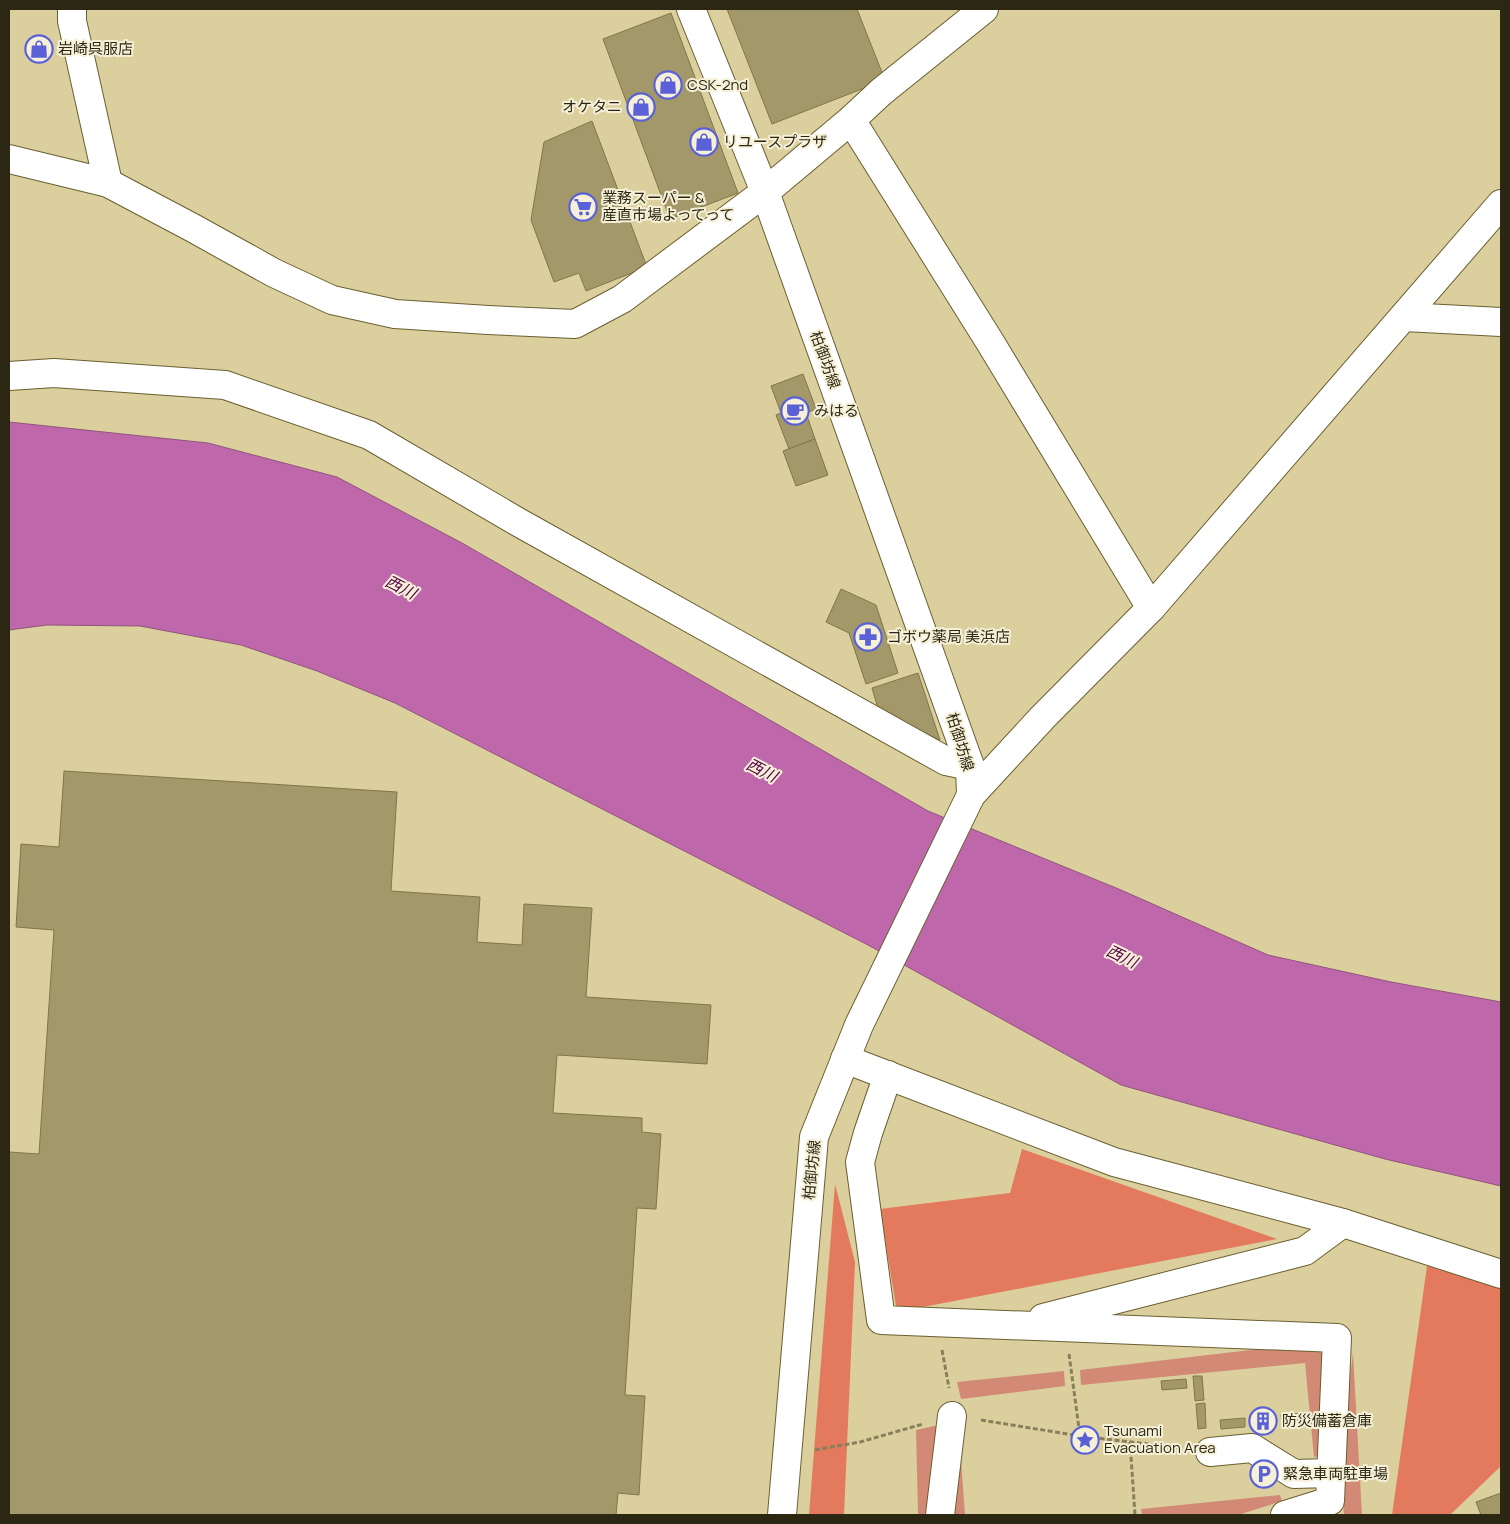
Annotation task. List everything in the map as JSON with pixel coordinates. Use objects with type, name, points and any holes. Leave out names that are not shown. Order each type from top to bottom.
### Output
[{"type":"street","points":[[72,9],[72,20],[108,183]]},
{"type":"street","name":"柏御坊線","points":[[691,9],[765,192],[970,766],[971,795],[859,1025],[814,1137],[782,1515]]},
{"type":"street","points":[[9,159],[108,183],[274,273],[332,300],[395,314],[575,324],[622,299],[765,192],[851,120],[881,92],[984,9]]},
{"type":"street","points":[[851,120],[990,342],[1151,608]]},
{"type":"street","points":[[971,795],[1043,718],[1151,608],[1501,204]]},
{"type":"street","points":[[1404,317],[1501,322]]},
{"type":"street","points":[[9,376],[54,372],[225,385],[369,435],[518,522],[946,761],[970,766]]},
{"type":"street","points":[[845,1059],[1114,1162],[1343,1223],[1501,1274]]},
{"type":"street","points":[[888,1075],[860,1162],[882,1320],[1337,1338],[1330,1501],[1285,1515]]},
{"type":"street","points":[[1015,1325],[1305,1251],[1343,1223]]},
{"type":"street","points":[[940,1515],[944,1410]]},
{"type":"street","points":[[1210,1452],[1252,1448],[1294,1474],[1331,1472]]},
{"type":"path","points":[[941,1346],[944,1410]]},
{"type":"path","points":[[1069,1350],[1080,1436]]},
{"type":"path","points":[[808,1452],[860,1442],[944,1410],[1080,1436],[1210,1452]]},
{"type":"path","points":[[1130,1442],[1135,1515]]},
{"type":"shaded area","points":[[1022,1149],[1277,1239],[897,1312],[880,1209],[1010,1193]]},
{"type":"shaded area","points":[[835,1184],[855,1262],[844,1515],[809,1515]]},
{"type":"shaded area","points":[[1427,1266],[1501,1282],[1501,1466],[1450,1515],[1392,1515]]},
{"type":"shaded area","points":[[1303,1344],[1324,1350],[1321,1456],[1314,1457],[1305,1363],[1081,1385],[1080,1370]]},
{"type":"shaded area","points":[[1353,1353],[1362,1515],[1338,1515],[1344,1514],[1340,1460]]},
{"type":"shaded area","points":[[1064,1371],[1065,1386],[961,1399],[957,1382]]},
{"type":"shaded area","points":[[939,1425],[928,1515],[918,1515],[916,1430]]},
{"type":"shaded area","points":[[960,1446],[965,1515],[950,1515]]},
{"type":"shaded area","points":[[1280,1495],[1282,1501],[1238,1515],[1142,1515],[1141,1509]]},
{"type":"water","name":"西川","points":[[9,422],[208,443],[337,477],[462,543],[928,811],[1121,890],[1268,955],[1391,982],[1501,1002],[1501,1186],[1385,1159],[1121,1085],[868,945],[395,703],[317,671],[241,645],[140,626],[47,625],[9,630]]},
{"type":"building","points":[[727,9],[857,9],[885,80],[772,124]]},
{"type":"building","points":[[671,13],[738,193],[670,219],[603,39]]},
{"type":"building","points":[[592,121],[647,267],[586,291],[579,273],[554,282],[531,220],[544,142]]},
{"type":"building","name":"みはる","points":[[803,374],[816,409],[806,413],[815,439],[789,449],[776,415],[781,413],[771,386]]},
{"type":"building","points":[[815,439],[828,475],[796,486],[783,451]]},
{"type":"building","points":[[841,589],[876,605],[898,673],[866,684],[849,633],[826,622]]},
{"type":"building","points":[[918,673],[940,740],[879,712],[872,688]]},
{"type":"building","points":[[64,771],[397,792],[391,891],[480,897],[477,942],[522,945],[524,904],[592,908],[586,997],[711,1005],[707,1064],[557,1055],[553,1113],[642,1118],[642,1132],[661,1134],[656,1209],[637,1208],[625,1395],[645,1396],[639,1495],[618,1493],[616,1515],[9,1515],[9,1152],[39,1154],[54,930],[16,927],[21,844],[59,847]]},
{"type":"building","points":[[1193,1376],[1202,1376],[1204,1400],[1195,1401]]},
{"type":"building","points":[[1186,1379],[1187,1388],[1162,1390],[1161,1381]]},
{"type":"building","points":[[1205,1403],[1206,1428],[1198,1429],[1196,1404]]},
{"type":"building","name":"防災備蓄倉庫","points":[[1306,1413],[1306,1421],[1282,1423],[1281,1415]]},
{"type":"building","name":"防災備蓄倉庫","points":[[1275,1415],[1276,1424],[1251,1426],[1250,1417]]},
{"type":"building","name":"防災備蓄倉庫","points":[[1245,1418],[1245,1427],[1221,1429],[1220,1420]]},
{"type":"building","points":[[1501,1493],[1501,1515],[1481,1515],[1476,1502]]},
{"type":"place","name":"岩崎呉服店","points":[[39,49]]},
{"type":"place","name":"CSK-2nd","points":[[668,85]]},
{"type":"place","name":"オケタニ","points":[[641,107]]},
{"type":"place","name":"リユースプラザ","points":[[704,142]]},
{"type":"place","name":"業務スーパー & 産直市場よってって","points":[[583,207]]},
{"type":"place","name":"みはる","points":[[795,411]]},
{"type":"place","name":"ゴボウ薬局 美浜店","points":[[868,637]]},
{"type":"place","name":"防災備蓄倉庫","points":[[1263,1421]]},
{"type":"place","name":"Tsunami Evacuation Area","points":[[1085,1440]]},
{"type":"place","name":"緊急車両駐車場","points":[[1264,1474]]}]
